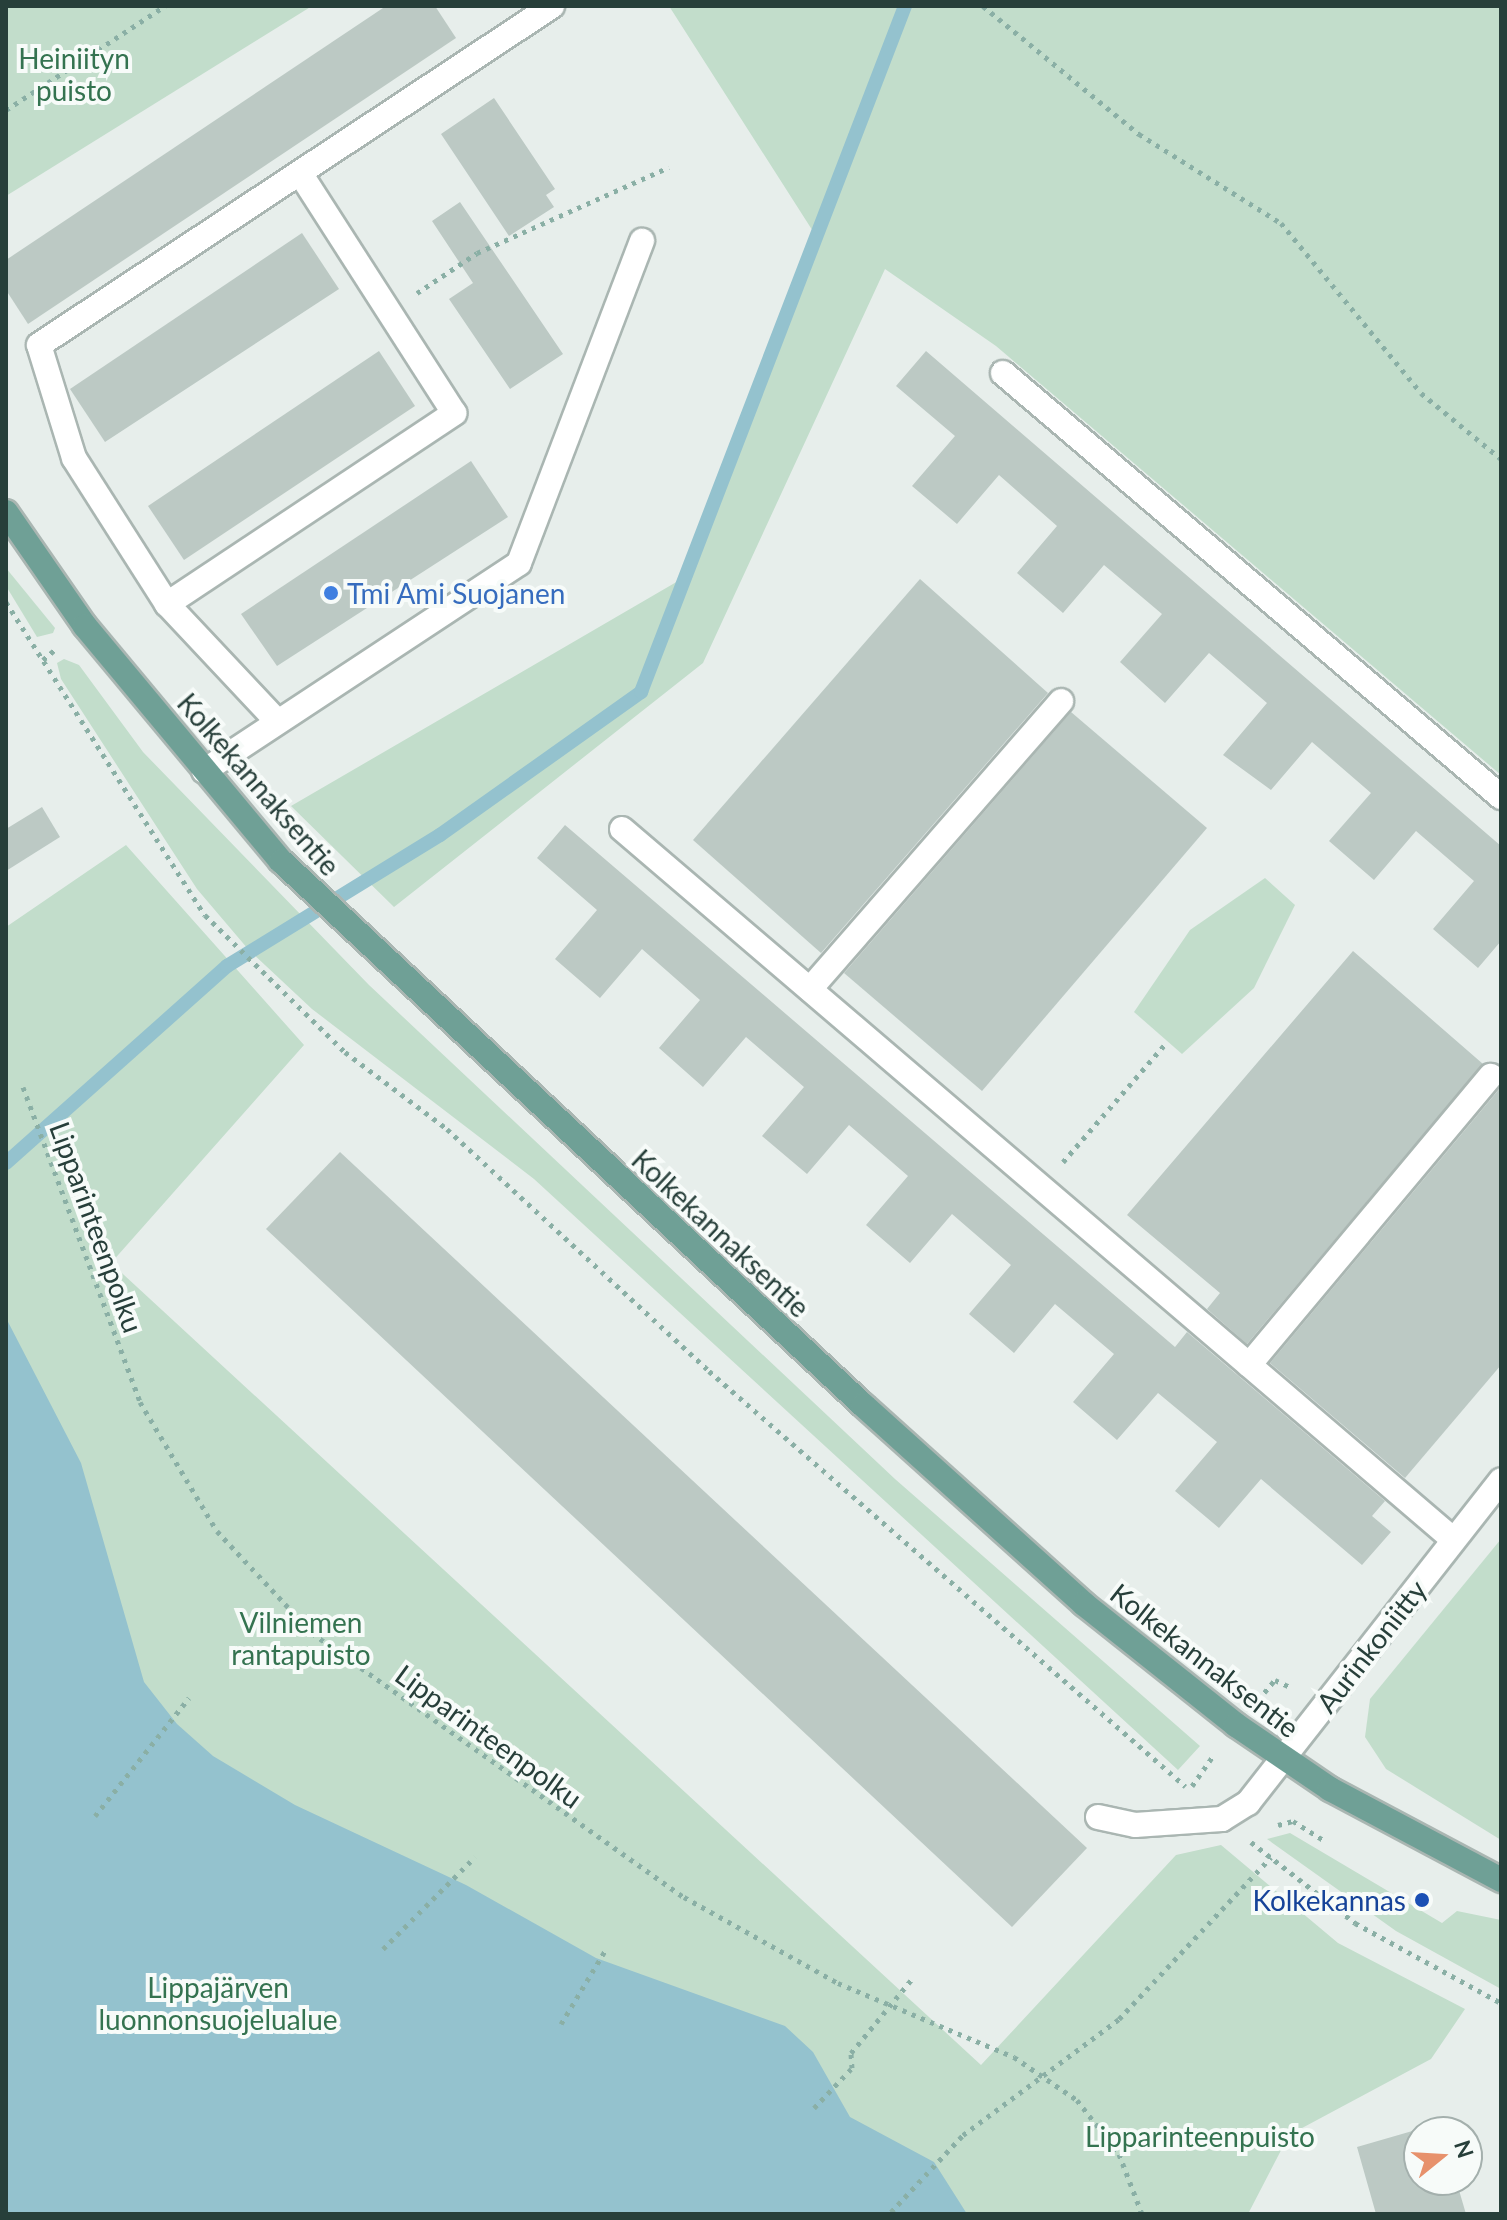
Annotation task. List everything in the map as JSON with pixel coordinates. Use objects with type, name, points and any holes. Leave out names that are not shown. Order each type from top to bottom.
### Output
[{"type":"main road","name":"Kolkekannaksentie","points":[[6,512],[85,626],[204,771],[281,861],[415,992],[1073,1594],[1283,1758],[1501,1880]]},
{"type":"street","points":[[276,720],[167,604],[74,458],[39,345],[552,6]]},
{"type":"street","points":[[167,604],[454,413],[300,173]]},
{"type":"street","points":[[204,771],[276,720],[519,563],[642,241]]},
{"type":"street","points":[[1003,373],[1501,797]]},
{"type":"street","points":[[810,989],[1061,701]]},
{"type":"street","points":[[622,829],[1454,1540]]},
{"type":"street","points":[[1249,1365],[1491,1076]]},
{"type":"street","name":"Aurinkoniitty","points":[[1222,1819],[1248,1803],[1501,1480]]},
{"type":"street","points":[[1098,1817],[1135,1825],[1222,1819]]},
{"type":"path","points":[[6,110],[165,6]]},
{"type":"path","points":[[983,6],[1139,134],[1281,223],[1421,393],[1501,459]]},
{"type":"path","points":[[390,312],[477,253],[669,167]]},
{"type":"path","points":[[6,602],[205,915],[345,1052],[447,1129],[709,1371],[1222,1819]]},
{"type":"path","points":[[1042,1187],[1167,1042]]},
{"type":"path","name":"Lipparinteenpolku","points":[[23,1087],[140,1402],[217,1531],[312,1633],[684,1897],[890,2005],[1040,2075],[1077,2100],[1119,2154],[1142,2214]]},
{"type":"path","points":[[95,1816],[189,1698]]},
{"type":"path","points":[[1268,1828],[1293,1821],[1323,1840]]},
{"type":"path","points":[[1255,1832],[1243,1836],[1355,1923],[1501,2003]]},
{"type":"path","points":[[383,1949],[475,1857]]},
{"type":"path","points":[[891,2212],[963,2135],[1119,2019],[1271,1857]]},
{"type":"path","points":[[561,2024],[606,1949]]},
{"type":"path","points":[[814,2108],[852,2068],[851,2053],[912,1979]]},
{"type":"green space","name":"Heiniityn puisto","points":[[6,6],[312,6],[6,196]]},
{"type":"green space","points":[[669,6],[1501,6],[1501,775],[996,346],[885,269],[703,663],[394,907],[291,806],[685,577],[816,236]]},
{"type":"green space","points":[[6,568],[55,628],[53,633],[37,637],[6,586]]},
{"type":"green space","points":[[64,659],[79,665],[143,752],[369,985],[895,1479],[1200,1746],[1178,1770],[534,1179],[312,1009],[248,949],[197,889],[61,679],[57,663]]},
{"type":"green space","points":[[126,845],[304,1045],[111,1263],[981,2065],[1176,1855],[1221,1845],[1338,1943],[1465,2009],[1431,2059],[1289,2135],[1248,2214],[6,2214],[6,927]]},
{"type":"green space","points":[[1265,878],[1295,905],[1254,988],[1182,1054],[1134,1012],[1190,930]]},
{"type":"green space","points":[[1501,1539],[1501,1840],[1386,1769],[1365,1737],[1370,1699]]},
{"type":"green space","points":[[1290,1833],[1442,1923],[1457,1911],[1501,1920],[1501,1989],[1396,1931],[1267,1839]]},
{"type":"water","name":"Lippajärven luonnonsuojelualue","points":[[6,1318],[81,1463],[144,1682],[177,1724],[213,1756],[295,1805],[466,1885],[596,1958],[785,2026],[813,2052],[850,2117],[934,2162],[967,2214],[6,2214]]},
{"type":"building","points":[[386,6],[435,6],[456,38],[28,324],[6,290],[6,260]]},
{"type":"building","points":[[494,98],[555,189],[546,195],[554,207],[509,236],[441,134]]},
{"type":"building","points":[[460,202],[563,354],[510,389],[449,299],[473,283],[432,221]]},
{"type":"building","points":[[302,233],[339,289],[105,442],[70,389]]},
{"type":"building","points":[[379,351],[415,406],[184,560],[148,506]]},
{"type":"building","points":[[926,351],[1501,846],[1501,941],[1478,968],[1433,929],[1474,881],[1416,831],[1374,880],[1329,841],[1371,793],[1312,742],[1271,790],[1223,755],[1267,703],[1209,653],[1165,703],[1120,662],[1162,614],[1104,565],[1063,613],[1017,573],[1057,526],[999,475],[957,524],[912,486],[955,436],[896,386]]},
{"type":"building","points":[[471,461],[508,517],[277,666],[241,614]]},
{"type":"building","points":[[920,579],[1048,693],[821,953],[693,840]]},
{"type":"building","points":[[1071,712],[1207,828],[982,1091],[844,973]]},
{"type":"building","points":[[42,807],[60,837],[6,871],[6,829]]},
{"type":"building","points":[[565,825],[1175,1347],[1187,1332],[1385,1501],[1372,1516],[1391,1532],[1362,1565],[1261,1479],[1219,1528],[1175,1491],[1217,1442],[1158,1393],[1117,1440],[1073,1402],[1114,1354],[1055,1304],[1014,1353],[969,1314],[1011,1265],[952,1214],[910,1263],[866,1225],[908,1176],[849,1125],[807,1174],[762,1136],[804,1087],[746,1037],[703,1087],[659,1048],[700,1000],[642,949],[600,998],[555,959],[597,910],[537,858]]},
{"type":"building","points":[[1353,951],[1483,1064],[1247,1344],[1207,1309],[1220,1293],[1127,1215]]},
{"type":"building","points":[[1501,1087],[1501,1365],[1405,1478],[1270,1363]]},
{"type":"building","points":[[340,1152],[1087,1848],[1012,1927],[266,1229]]},
{"type":"building","points":[[1403,2134],[1403,2196],[1461,2196],[1466,2214],[1376,2214],[1357,2147]]},
{"type":"waterway","points":[[6,1163],[227,966],[440,835],[641,692],[905,6]]},
{"type":"place","name":"Tmi Ami Suojanen","points":[[331,593]]},
{"type":"place","name":"Kolkekannas","points":[[1422,1900]]},
{"type":"park label","name":"Vilniemen rantapuisto","points":[[301,1638]]},
{"type":"park label","name":"Lipparinteenpuisto","points":[[1200,2136]]}]
